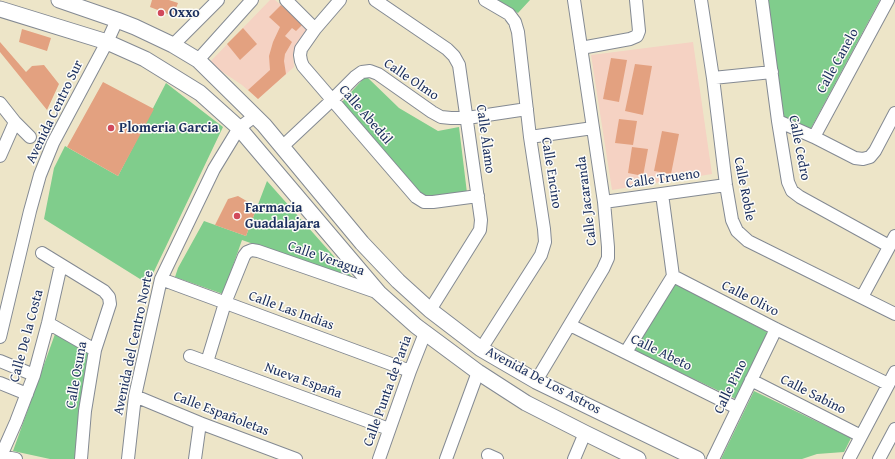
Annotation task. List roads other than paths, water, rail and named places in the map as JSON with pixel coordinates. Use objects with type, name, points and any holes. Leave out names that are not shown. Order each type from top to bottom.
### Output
[{"type":"main road","name":"Avenida De Los Astros","points":[[59,0],[117,20],[173,45],[198,60],[264,125],[362,243],[398,281],[430,310],[482,349],[536,381],[697,459]]},
{"type":"main road","name":"Avenida De Los Astros","points":[[0,9],[107,42],[145,59],[200,93],[240,128],[379,293],[416,326],[478,372],[526,403],[638,459]]},
{"type":"main road","points":[[502,388],[512,367]]},
{"type":"street","points":[[173,45],[218,0]]},
{"type":"street","points":[[198,60],[252,0]]},
{"type":"street","points":[[286,0],[315,28]]},
{"type":"street","name":"Calle Abedúl","points":[[340,0],[315,28],[301,49],[300,55],[303,66],[416,197],[424,202],[433,202],[478,196]]},
{"type":"street","name":"Calle Álamo","points":[[375,0],[447,49],[454,56],[459,66],[478,196],[481,220],[480,230],[430,310]]},
{"type":"street","name":"Calle Encino","points":[[482,349],[541,255],[545,242],[526,109],[518,32],[515,22],[508,14],[485,0]]},
{"type":"street","name":"Calle Jacaranda","points":[[536,381],[603,269],[608,258],[604,202],[574,0]]},
{"type":"street","points":[[581,48],[630,39],[637,36],[639,24],[636,0]]},
{"type":"street","name":"Calle Roble","points":[[701,0],[713,78],[726,185],[732,220],[737,231],[748,241],[895,314]]},
{"type":"street","name":"Calle Cedro","points":[[762,0],[778,121],[788,182],[792,191],[800,197],[892,241]]},
{"type":"street","name":"Calle Canelo","points":[[814,137],[888,0]]},
{"type":"street","name":"Avenida Centro Sur","points":[[0,337],[40,175],[53,143],[107,42],[117,20]]},
{"type":"street","name":"Calle Olmo","points":[[283,146],[362,72],[370,71],[378,74],[441,117],[467,118],[526,109]]},
{"type":"street","points":[[713,78],[772,72]]},
{"type":"street","points":[[0,103],[15,122],[30,137]]},
{"type":"street","points":[[778,121],[855,158],[863,159],[870,157],[875,151],[895,113]]},
{"type":"street","name":"Avenida del Centro Norte","points":[[128,459],[135,396],[161,279],[207,181],[240,128],[255,116]]},
{"type":"street","points":[[0,156],[15,122]]},
{"type":"street","points":[[530,137],[593,128]]},
{"type":"street","name":"Calle Trueno","points":[[604,202],[726,185]]},
{"type":"street","points":[[626,352],[673,276],[662,194]]},
{"type":"street","points":[[862,297],[892,241]]},
{"type":"street","name":"Calle Veragua","points":[[225,303],[244,256],[247,252],[252,250],[379,293]]},
{"type":"street","points":[[42,253],[61,265]]},
{"type":"street","name":"Calle Osuna","points":[[61,265],[104,291],[109,297],[110,304],[95,350],[85,411],[81,459]]},
{"type":"street","name":"Calle De la Costa","points":[[0,457],[34,375],[48,323],[61,265]]},
{"type":"street","name":"Calle Olivo","points":[[673,276],[888,384]]},
{"type":"street","name":"Calle Las Indias","points":[[161,279],[410,371]]},
{"type":"street","points":[[207,362],[225,303]]},
{"type":"street","points":[[48,323],[95,350]]},
{"type":"street","name":"Calle Abeto","points":[[570,325],[737,408]]},
{"type":"street","name":"Calle Pino","points":[[713,459],[776,329]]},
{"type":"street","name":"Calle Punta de Paria","points":[[378,459],[425,333]]},
{"type":"street","name":"Nueva España","points":[[190,356],[389,429]]},
{"type":"street","points":[[0,361],[34,375]]},
{"type":"street","points":[[446,459],[478,372]]},
{"type":"street","points":[[849,459],[895,372]]},
{"type":"street","name":"Calle Sabino","points":[[752,380],[861,436]]},
{"type":"street","points":[[0,383],[27,394]]},
{"type":"street","name":"Calle Españoletas","points":[[135,396],[200,423],[296,459]]},
{"type":"street","points":[[195,459],[200,423]]},
{"type":"street","points":[[879,459],[895,429]]},
{"type":"street","points":[[574,459],[585,433]]},
{"type":"street","points":[[0,457],[16,459]]},
{"type":"place","name":"Oxxo","points":[[161,13]]},
{"type":"place","name":"Plomeria Garcia","points":[[111,128]]},
{"type":"place","name":"Farmacia Guadalajara","points":[[237,216]]}]
